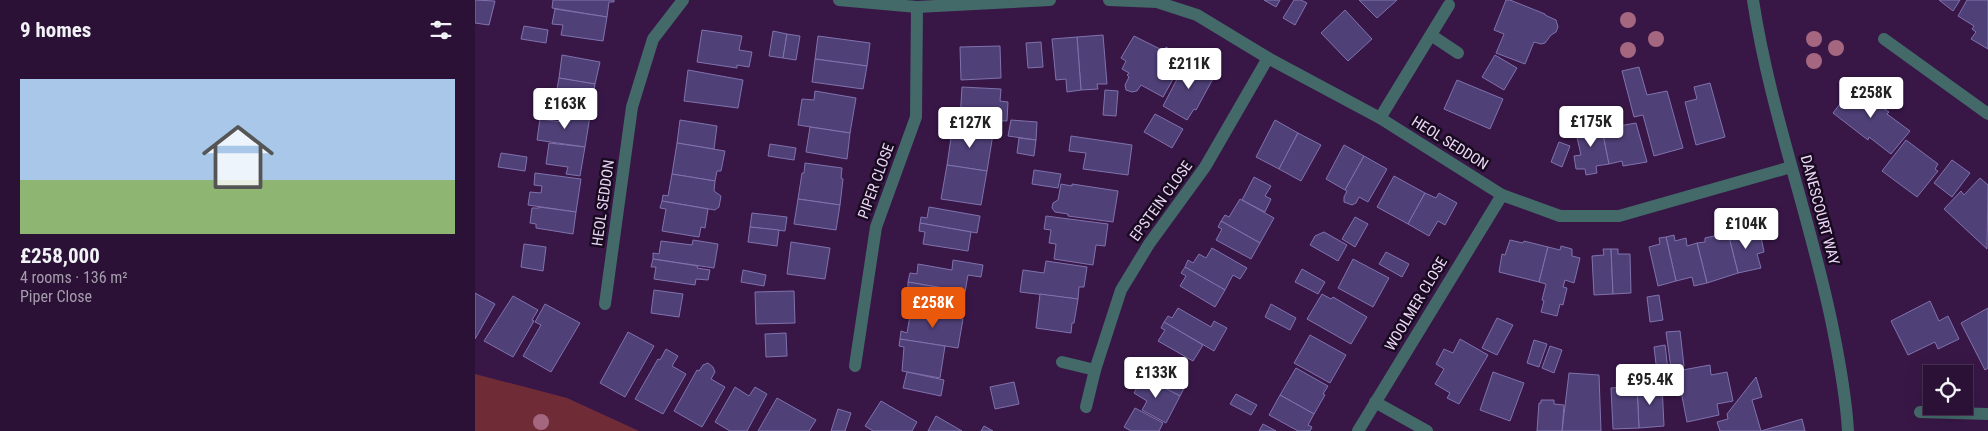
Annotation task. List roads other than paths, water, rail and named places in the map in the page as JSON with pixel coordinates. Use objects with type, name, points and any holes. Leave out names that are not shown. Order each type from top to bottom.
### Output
[{"type":"street","name":"HEOL SEDDON","points":[[605,304],[632,107],[653,39],[683,0]]},
{"type":"street","points":[[839,0],[917,7],[1050,0]]},
{"type":"street","name":"HEOL SEDDON","points":[[1109,0],[1157,2],[1197,16],[1268,58],[1380,118],[1502,195],[1560,216],[1619,216],[1791,166]]},
{"type":"street","name":"DANESCOURT WAY","points":[[1753,0],[1760,43],[1825,290],[1846,398],[1848,431]]},
{"type":"street","points":[[1380,118],[1449,5]]},
{"type":"street","name":"PIPER CLOSE","points":[[855,366],[876,227],[916,117],[917,7]]},
{"type":"street","points":[[1431,35],[1458,53]]},
{"type":"street","points":[[1884,39],[1988,114]]},
{"type":"street","name":"EPSTEIN CLOSE","points":[[1086,407],[1095,370],[1121,290],[1149,244],[1205,167],[1268,58]]},
{"type":"street","name":"WOOLMER CLOSE","points":[[1358,431],[1502,195]]},
{"type":"street","points":[[1062,362],[1095,370]]},
{"type":"street","points":[[1375,402],[1427,431]]},
{"type":"street","points":[[1920,412],[1988,414]]}]
